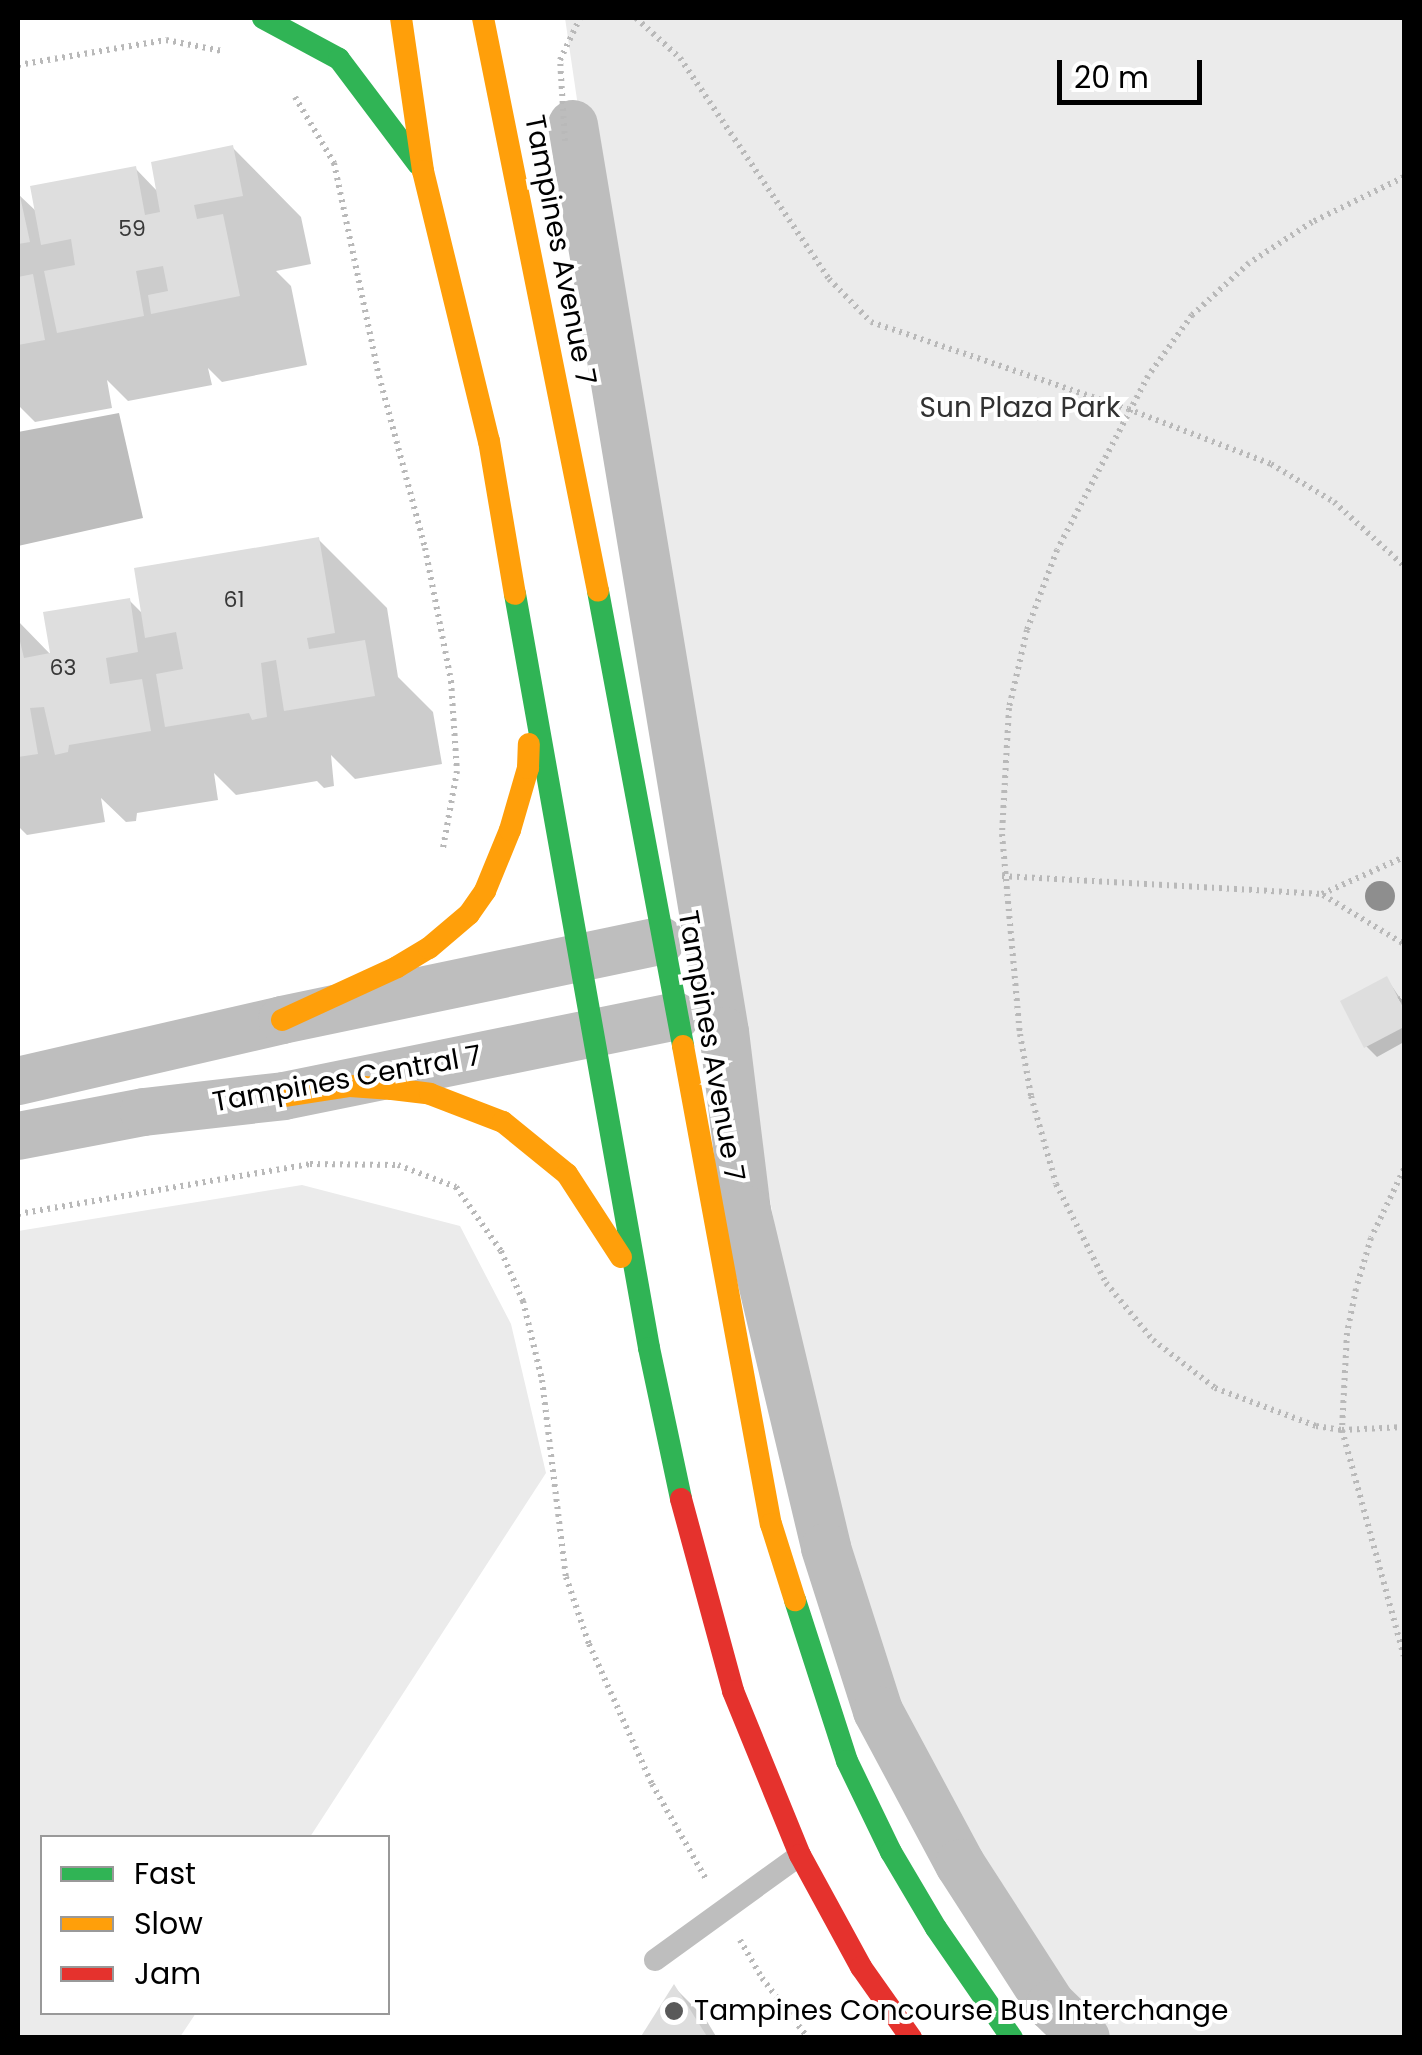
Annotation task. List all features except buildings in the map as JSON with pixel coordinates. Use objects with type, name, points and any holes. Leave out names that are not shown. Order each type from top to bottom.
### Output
[{"type":"main road","points":[[263,18],[339,59],[423,171]]},
{"type":"main road","points":[[401,18],[423,171],[489,441],[590,1032],[676,1478],[733,1691],[800,1856],[861,1967],[911,2038]]},
{"type":"main road","name":"Tampines Avenue 7","points":[[482,18],[610,650],[771,1524],[819,1684],[848,1761],[892,1852],[936,1928],[1012,2038]]},
{"type":"main road","points":[[282,1020],[429,948],[468,914],[485,892],[516,814],[528,768],[532,696]]},
{"type":"main road","points":[[284,1096],[350,1086],[392,1088],[430,1094],[503,1122],[567,1174],[594,1210],[639,1289]]},
{"type":"street","points":[[18,1081],[282,1020],[661,942]]},
{"type":"street","name":"Tampines Central 7","points":[[18,1136],[144,1112],[284,1096],[676,1016]]},
{"type":"lane","points":[[655,1960],[800,1856]]},
{"type":"path","points":[[636,18],[680,58],[829,279],[860,314],[882,328],[1236,449],[1334,502],[1404,566]]},
{"type":"path","points":[[18,65],[166,40],[226,52]]},
{"type":"path","points":[[290,93],[301,102],[334,163],[371,340],[426,548],[451,681],[457,771],[442,854]]},
{"type":"path","points":[[1404,177],[1297,231],[1219,287],[1170,345],[1128,409],[1057,550],[1026,630],[1004,750],[1002,876],[1031,1096],[1056,1184],[1106,1283],[1154,1340],[1214,1388],[1288,1418],[1342,1430],[1404,1427]]},
{"type":"path","points":[[1002,876],[1322,894],[1404,857]]},
{"type":"path","points":[[1322,894],[1404,944]]},
{"type":"path","points":[[18,1214],[310,1164],[398,1165],[456,1187],[492,1235],[523,1301],[542,1380],[566,1577],[589,1644],[652,1784],[762,1978],[808,2038]]},
{"type":"path","points":[[1404,1169],[1371,1238],[1356,1289],[1347,1333],[1342,1430],[1404,1656]]},
{"type":"green space","name":"Sun Plaza Park","points":[[565,18],[1404,18],[1404,2037],[1100,2037],[1014,1935],[959,1844],[888,1699],[842,1565],[804,1393]]},
{"type":"green space","points":[[302,1185],[460,1226],[511,1324],[546,1473],[311,1835],[40,1835],[40,2015],[195,2015],[180,2037],[18,2037],[18,1231]]},
{"type":"shaded area","points":[[119,413],[143,518],[18,546],[18,432]]},
{"type":"waterway","points":[[573,125],[724,1032],[746,1211],[826,1548],[878,1711],[960,1864],[1051,2005],[1085,2038]]},
{"type":"traffic: fast","points":[[263,18],[339,59],[418,164]]},
{"type":"traffic: fast","points":[[598,591],[683,1046]]},
{"type":"traffic: fast","points":[[515,594],[649,1348],[681,1499]]},
{"type":"traffic: fast","points":[[795,1600],[847,1761],[891,1852],[936,1928],[1012,2038]]},
{"type":"traffic: slow","points":[[401,18],[423,171],[489,441],[515,594]]},
{"type":"traffic: slow","points":[[483,18],[598,591]]},
{"type":"traffic: slow","points":[[282,1020],[397,967],[429,948],[469,914],[485,891],[510,830],[528,768],[529,744]]},
{"type":"traffic: slow","points":[[683,1046],[771,1524],[795,1600]]},
{"type":"traffic: slow","points":[[284,1096],[350,1086],[392,1089],[430,1094],[503,1122],[567,1174],[621,1257]]},
{"type":"traffic: jam","points":[[681,1499],[733,1691],[800,1855],[861,1967],[911,2038]]},
{"type":"place","name":"Tampines Concourse Bus Interchange","points":[[674,2011]]}]
